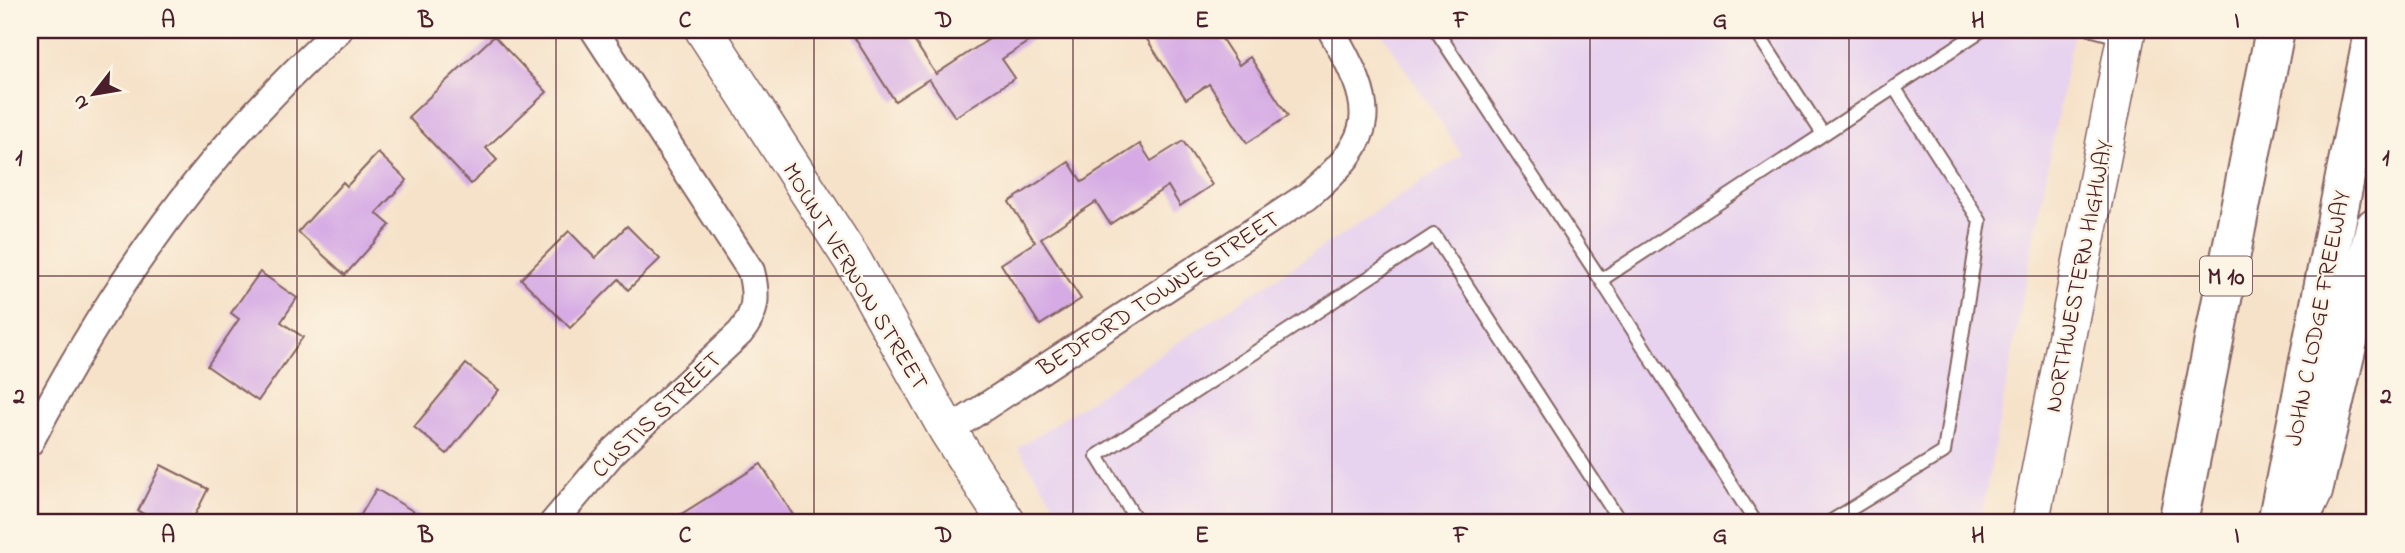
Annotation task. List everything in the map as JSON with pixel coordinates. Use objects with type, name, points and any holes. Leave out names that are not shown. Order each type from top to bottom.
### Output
[{"type":"highway","name":"M 10","points":[[2178,523],[2274,30]]},
{"type":"highway","name":"JOHN C LODGE FREEWAY","points":[[2277,523],[2374,30]]},
{"type":"highway","points":[[2298,523],[2313,491],[2375,227]]},
{"type":"street","points":[[30,442],[91,330],[163,223],[236,133],[340,30]]},
{"type":"street","name":"CUSTIS STREET","points":[[553,523],[613,452],[740,333],[750,321],[755,304],[751,271],[594,30]]},
{"type":"street","name":"MOUNT VERNON STREET","points":[[704,30],[853,261],[948,431],[1007,523]]},
{"type":"street","name":"BEDFORD TOWNE STREET","points":[[948,431],[1307,196],[1337,171],[1358,144],[1365,122],[1364,100],[1331,30]]},
{"type":"street","name":"NORTHWESTERN HIGHWAY","points":[[2030,523],[2115,33]]},
{"type":"lane","points":[[1436,30],[1601,280],[1756,523]]},
{"type":"lane","points":[[1755,30],[1823,134]]},
{"type":"lane","points":[[1601,280],[1983,30]]},
{"type":"lane","points":[[1828,523],[1944,452],[1980,221],[1894,87]]},
{"type":"lane","points":[[1139,523],[1097,456],[1434,235],[1621,523]]},
{"type":"shaded area","points":[[1380,30],[2074,30],[1980,523],[1066,523],[1018,448],[1462,155]]},
{"type":"building","points":[[865,30],[907,30],[936,74],[989,39],[983,30],[1046,30],[1002,59],[1015,78],[955,117],[929,79],[895,101],[854,37]]},
{"type":"building","points":[[1148,30],[1216,30],[1239,65],[1250,57],[1288,116],[1247,143],[1209,84],[1186,99],[1144,35],[1150,32]]},
{"type":"building","points":[[494,36],[547,92],[486,148],[497,160],[471,184],[408,117]]},
{"type":"building","points":[[1183,141],[1212,185],[1180,206],[1168,186],[1110,224],[1096,202],[1041,238],[1081,299],[1040,325],[1001,264],[1035,242],[1009,202],[1069,162],[1082,182],[1140,144],[1151,161]]},
{"type":"building","points":[[378,153],[407,180],[376,213],[390,225],[345,275],[298,232],[343,182],[347,186]]},
{"type":"building","points":[[627,226],[660,259],[628,290],[619,279],[570,328],[521,279],[569,231],[595,258]]},
{"type":"building","points":[[260,272],[297,298],[281,322],[303,337],[258,401],[207,366],[239,319],[231,313]]},
{"type":"building","points":[[466,364],[499,390],[447,454],[414,427]]},
{"type":"building","points":[[761,464],[798,523],[667,523]]},
{"type":"building","points":[[161,465],[208,489],[191,523],[155,523],[157,521],[138,511]]},
{"type":"building","points":[[376,489],[423,517],[419,523],[356,523]]}]
